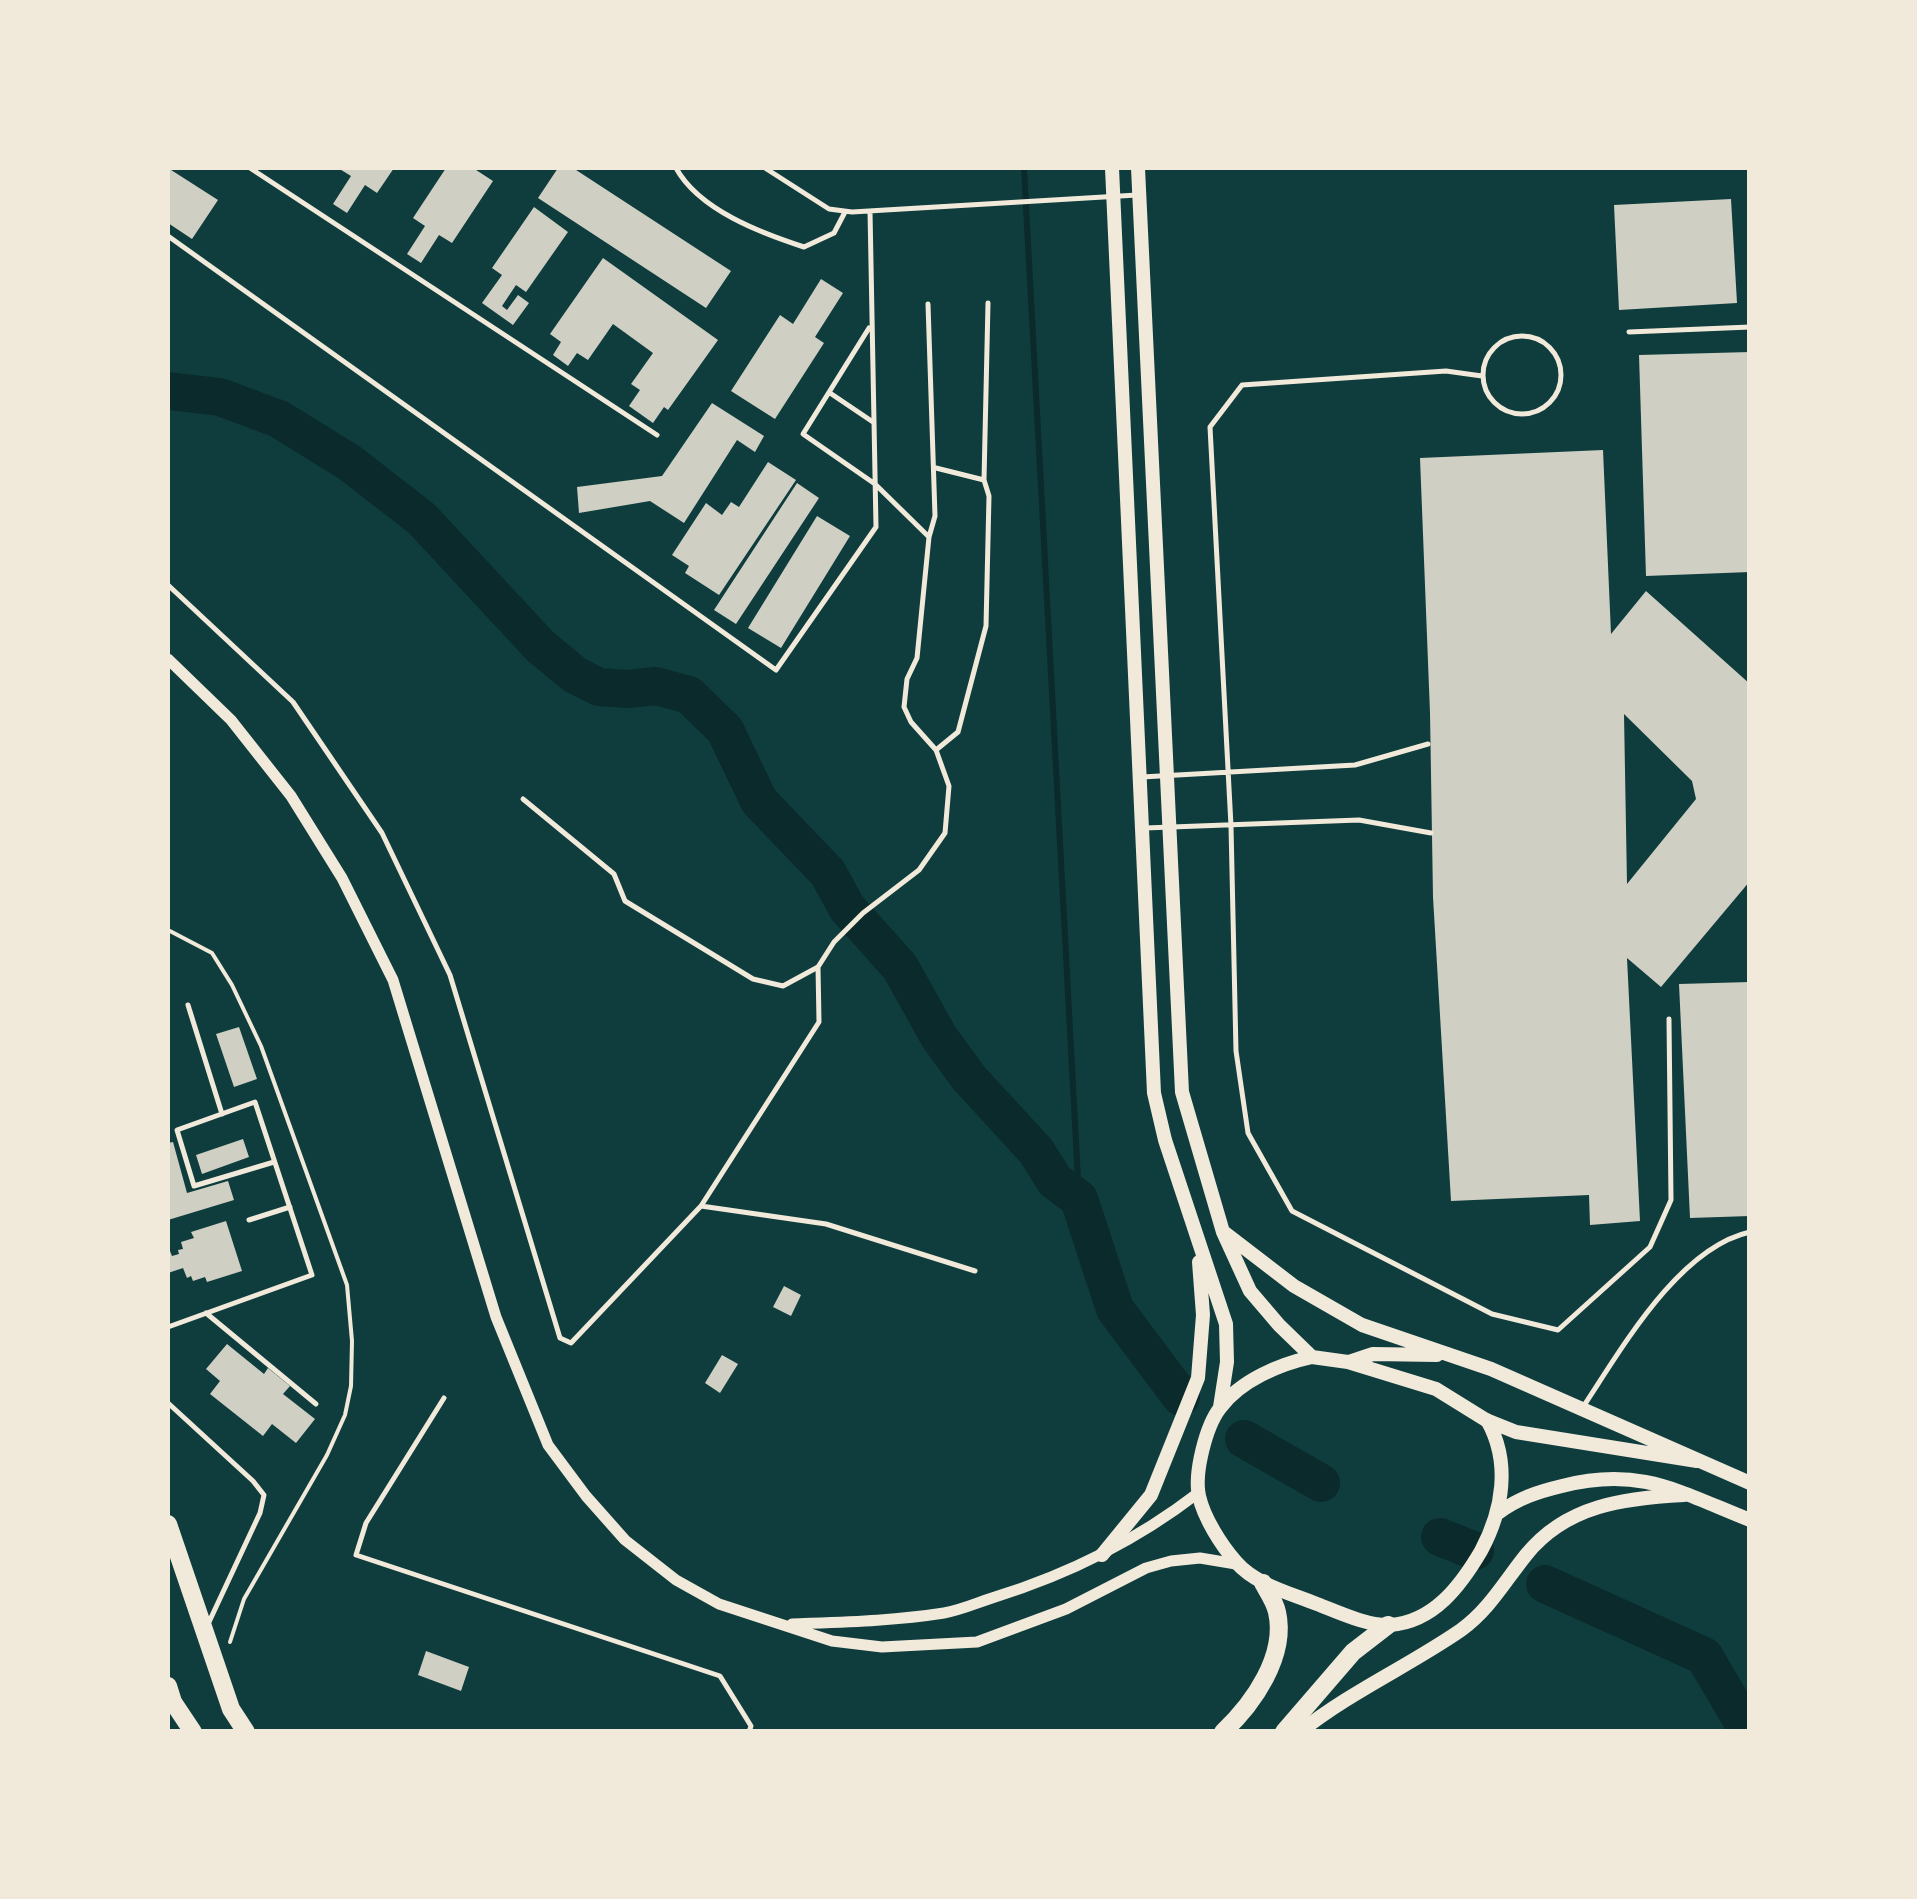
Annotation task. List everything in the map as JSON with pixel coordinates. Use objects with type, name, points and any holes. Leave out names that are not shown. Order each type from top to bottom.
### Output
[{"type":"highway","points":[[168,1524],[231,1709],[246,1732]]},
{"type":"highway","points":[[1223,1732],[1256,1697],[1277,1641],[1277,1612],[1263,1583]]},
{"type":"highway","points":[[1284,1732],[1352,1652],[1388,1625]]},
{"type":"highway","points":[[168,1686],[173,1702],[193,1732]]},
{"type":"main road","points":[[1112,168],[1154,1093],[1165,1140],[1226,1324],[1228,1362],[1220,1407],[1202,1451],[1198,1493],[1208,1519],[1236,1564],[1263,1583],[1342,1614],[1388,1625],[1420,1617],[1442,1603],[1465,1579],[1498,1514],[1503,1468],[1496,1435],[1486,1420]]},
{"type":"main road","points":[[1138,168],[1182,1092],[1223,1232],[1250,1291],[1279,1326],[1312,1356]]},
{"type":"main road","points":[[1223,1232],[1294,1286],[1362,1325],[1491,1368],[1750,1483]]},
{"type":"main road","points":[[1102,1554],[1150,1495],[1198,1378],[1203,1316],[1198,1237]]},
{"type":"main road","points":[[1348,1362],[1373,1354],[1448,1355]]},
{"type":"main road","points":[[1220,1407],[1254,1380],[1289,1362],[1312,1356],[1348,1362],[1436,1388],[1486,1420],[1516,1432],[1696,1460]]},
{"type":"main road","points":[[1498,1514],[1519,1498],[1591,1478],[1644,1480],[1750,1520]]},
{"type":"main road","points":[[1300,1732],[1342,1700],[1464,1628],[1492,1602],[1528,1552],[1580,1512],[1627,1498],[1684,1494]]},
{"type":"street","points":[[168,659],[230,720],[291,796],[342,878],[392,980],[496,1317],[548,1445],[626,1540],[676,1580],[719,1604],[832,1642],[882,1647],[977,1642],[1066,1609],[1146,1568],[1200,1558],[1236,1564]]},
{"type":"street","points":[[782,1624],[879,1622],[948,1612],[1041,1582],[1102,1554],[1155,1524],[1198,1493]]},
{"type":"lane","points":[[250,168],[657,435]]},
{"type":"lane","points":[[676,168],[682,178],[719,209],[754,231],[804,248],[834,234],[845,212]]},
{"type":"lane","points":[[768,168],[828,209],[845,212],[1140,195]]},
{"type":"lane","points":[[168,236],[776,670],[876,528],[870,211]]},
{"type":"lane","points":[[936,750],[958,732],[986,626],[990,584],[989,496],[984,480],[988,303]]},
{"type":"lane","points":[[522,799],[614,874],[624,901],[753,979],[784,986],[818,967],[863,913],[919,870],[945,833],[949,786],[936,750],[904,708],[907,679],[918,658],[929,537],[936,516],[928,304]]},
{"type":"lane","points":[[870,326],[803,434],[874,484],[929,537]]},
{"type":"lane","points":[[1629,332],[1750,327]]},
{"type":"lane","points":[[1524,336],[1548,345],[1560,368],[1561,380],[1549,404],[1526,415],[1500,409],[1490,400],[1482,376],[1484,363],[1499,343],[1524,336]]},
{"type":"lane","points":[[1482,376],[1446,370],[1242,385],[1210,427],[1231,826],[1236,1051],[1248,1134],[1292,1211],[1492,1314],[1558,1330],[1650,1247],[1671,1200],[1669,1019]]},
{"type":"lane","points":[[830,393],[873,422]]},
{"type":"lane","points":[[936,468],[984,480]]},
{"type":"lane","points":[[168,585],[292,702],[382,833],[450,975],[560,1338],[571,1342],[701,1206],[819,1022],[818,967]]},
{"type":"lane","points":[[1138,777],[1355,765],[1428,744]]},
{"type":"lane","points":[[1140,828],[1359,820],[1430,833]]},
{"type":"lane","points":[[188,1005],[222,1114]]},
{"type":"lane","points":[[168,1327],[312,1275],[254,1102],[178,1130],[194,1186],[274,1162]]},
{"type":"lane","points":[[701,1206],[826,1224],[975,1271]]},
{"type":"lane","points":[[249,1220],[290,1207]]},
{"type":"lane","points":[[1581,1410],[1640,1324],[1683,1273],[1708,1251],[1750,1232]]},
{"type":"lane","points":[[206,1313],[316,1404]]},
{"type":"lane","points":[[444,1398],[366,1523],[356,1555],[720,1676],[751,1726],[749,1732]]},
{"type":"lane","points":[[168,1403],[264,1495],[260,1513],[204,1631]]},
{"type":"building","points":[[168,168],[218,200],[192,239],[168,223]]},
{"type":"building","points":[[338,168],[394,168],[377,193],[365,185],[347,213],[333,204],[351,176]]},
{"type":"building","points":[[446,168],[473,168],[493,181],[452,243],[439,235],[421,263],[407,254],[425,226],[413,218]]},
{"type":"building","points":[[558,168],[573,168],[731,271],[706,308],[538,198]]},
{"type":"building","points":[[1731,199],[1737,303],[1619,310],[1614,205]]},
{"type":"building","points":[[534,207],[568,232],[526,292],[516,285],[502,306],[507,310],[518,295],[529,303],[513,325],[482,303],[502,275],[492,268]]},
{"type":"building","points":[[603,258],[718,340],[668,410],[664,407],[653,423],[629,406],[640,390],[631,384],[653,353],[613,324],[588,360],[577,353],[568,366],[553,355],[561,342],[550,334]]},
{"type":"building","points":[[821,279],[843,293],[815,337],[824,343],[775,419],[731,391],[780,315],[793,324]]},
{"type":"building","points":[[1750,352],[1750,572],[1646,576],[1639,355]]},
{"type":"building","points":[[712,403],[764,436],[755,452],[737,440],[684,523],[650,501],[579,513],[577,487],[662,476]]},
{"type":"building","points":[[1603,450],[1611,634],[1646,591],[1750,684],[1750,881],[1661,987],[1627,958],[1640,1221],[1590,1225],[1589,1195],[1451,1201],[1433,897],[1420,458]],"holes":[[[1624,714],[1692,781],[1696,799],[1627,884]]]},
{"type":"building","points":[[768,462],[796,480],[719,595],[685,573],[689,566],[672,555],[706,503],[722,515],[731,502],[739,507]]},
{"type":"building","points":[[797,483],[819,498],[736,624],[714,610]]},
{"type":"building","points":[[817,516],[850,536],[781,648],[748,628]]},
{"type":"building","points":[[1750,982],[1750,1216],[1690,1218],[1679,984]]},
{"type":"building","points":[[239,1027],[257,1079],[234,1087],[216,1034]]},
{"type":"building","points":[[243,1139],[249,1157],[202,1174],[196,1155]]},
{"type":"building","points":[[173,1142],[187,1193],[228,1181],[234,1200],[168,1220],[168,1143]]},
{"type":"building","points":[[226,1221],[242,1271],[207,1282],[205,1277],[193,1281],[191,1276],[187,1278],[183,1268],[168,1273],[168,1246],[172,1256],[179,1254],[178,1250],[183,1249],[181,1242],[194,1238],[191,1232]]},
{"type":"building","points":[[784,1286],[801,1295],[791,1316],[773,1307]]},
{"type":"building","points":[[227,1344],[264,1374],[268,1368],[290,1386],[283,1394],[315,1419],[296,1443],[272,1424],[263,1436],[210,1394],[220,1381],[206,1369]]},
{"type":"building","points":[[722,1355],[738,1364],[720,1393],[705,1383]]},
{"type":"building","points":[[426,1651],[469,1667],[461,1691],[418,1675]]},
{"type":"waterway","points":[[1024,168],[1079,1199]]},
{"type":"waterway","points":[[168,391],[220,397],[279,419],[350,463],[422,519],[540,646],[575,675],[599,687],[656,686],[689,695],[725,730],[759,801],[828,873],[847,908],[900,967],[939,1037],[969,1078],[1036,1151],[1055,1181],[1079,1199],[1115,1309],[1181,1397]]},
{"type":"waterway","points":[[1244,1439],[1321,1483]]},
{"type":"waterway","points":[[1440,1537],[1475,1551]]},
{"type":"waterway","points":[[1545,1584],[1704,1656],[1749,1732]]}]
